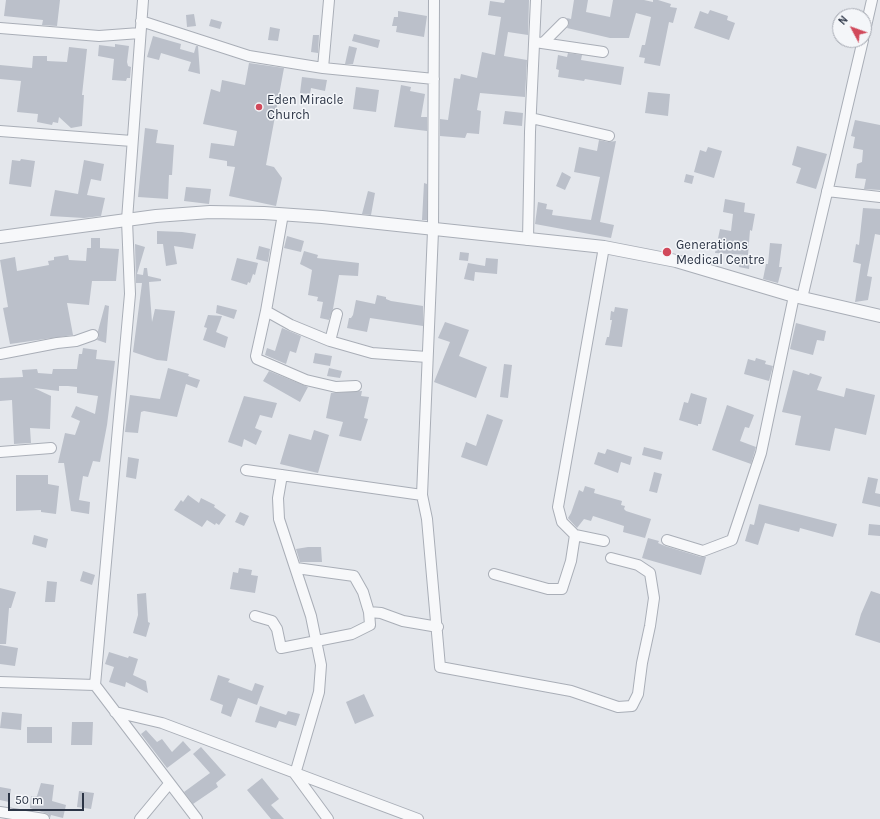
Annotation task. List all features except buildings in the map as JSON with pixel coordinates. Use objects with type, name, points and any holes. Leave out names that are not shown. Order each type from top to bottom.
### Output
[{"type":"street","points":[[143,0],[140,21],[127,220],[130,294],[95,685],[197,819]]},
{"type":"street","points":[[323,68],[329,0]]},
{"type":"street","points":[[434,0],[433,230],[422,495],[427,519],[440,667],[571,691],[618,707],[632,706],[638,694],[654,598],[650,573],[638,565],[611,558]]},
{"type":"street","points":[[528,240],[531,118],[539,43],[536,0]]},
{"type":"street","points":[[140,21],[249,56],[323,68],[434,79]]},
{"type":"street","points":[[539,43],[563,23]]},
{"type":"street","points":[[0,28],[99,36],[140,33]]},
{"type":"street","points":[[539,43],[603,52]]},
{"type":"street","points":[[666,540],[703,551],[732,540],[761,453],[798,297],[861,48]]},
{"type":"street","points":[[531,118],[608,136]]},
{"type":"street","points":[[0,130],[132,141]]},
{"type":"street","points":[[826,191],[880,197]]},
{"type":"street","points":[[0,237],[127,220],[210,212],[283,214],[604,247],[676,261],[798,297],[880,316]]},
{"type":"street","points":[[283,214],[266,311],[256,356],[259,361],[306,380],[336,387],[356,386]]},
{"type":"street","points":[[604,247],[558,506],[562,522],[575,535],[604,541]]},
{"type":"street","points":[[266,311],[291,325],[330,341],[372,353],[427,357]]},
{"type":"street","points":[[330,341],[337,314]]},
{"type":"street","points":[[0,354],[76,341],[93,335]]},
{"type":"street","points":[[0,452],[51,448]]},
{"type":"street","points":[[246,470],[422,495]]},
{"type":"street","points":[[282,475],[278,498],[279,519],[296,568],[322,665],[319,692],[295,774]]},
{"type":"street","points":[[494,574],[548,589],[562,589],[571,561],[575,535]]},
{"type":"street","points":[[255,616],[272,621],[277,629],[281,648],[352,634],[370,626],[369,612],[363,592],[354,576],[296,568]]},
{"type":"street","points":[[369,612],[381,613],[403,621],[436,627]]},
{"type":"street","points":[[0,682],[95,685]]},
{"type":"street","points":[[115,712],[162,723],[418,819]]},
{"type":"street","points":[[295,774],[328,819]]},
{"type":"street","points":[[140,819],[169,784]]},
{"type":"street","points":[[0,812],[44,819]]},
{"type":"place","name":"Eden Miracle Church","points":[[259,107]]},
{"type":"place","name":"Generations Medical Centre","points":[[667,252]]}]
